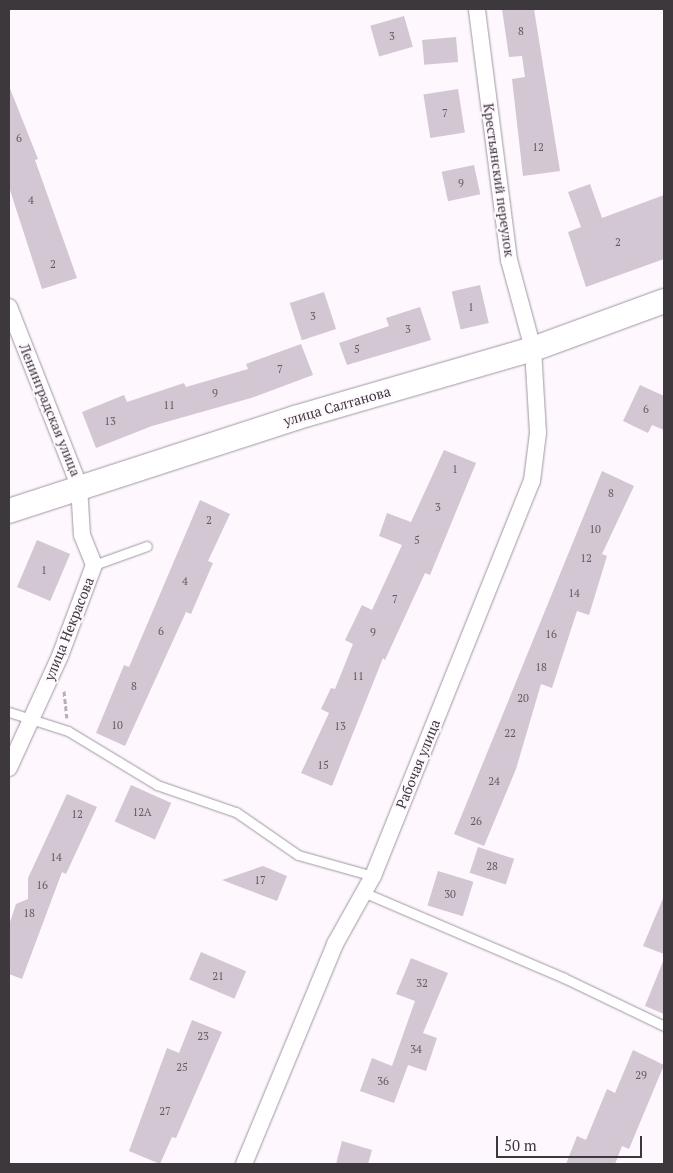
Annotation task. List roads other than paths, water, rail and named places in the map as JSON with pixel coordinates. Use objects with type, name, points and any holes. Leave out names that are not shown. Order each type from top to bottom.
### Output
[{"type":"main road","name":"улица Салтанова","points":[[9,510],[294,418],[533,349],[664,301]]},
{"type":"street","name":"Крестьянский переулок","points":[[477,9],[509,260],[533,349]]},
{"type":"street","name":"Ленинградская улица","points":[[9,307],[80,486]]},
{"type":"street","name":"Рабочая улица","points":[[244,1164],[335,944],[373,876],[532,481],[538,433],[533,349]]},
{"type":"street","name":"улица Некрасова","points":[[9,768],[29,720],[60,656],[94,565],[82,535],[80,486]]},
{"type":"lane","points":[[94,565],[147,546]]},
{"type":"lane","points":[[9,712],[68,731],[157,785],[236,812],[298,855],[373,876]]},
{"type":"lane","points":[[365,893],[564,978],[664,1026]]}]
